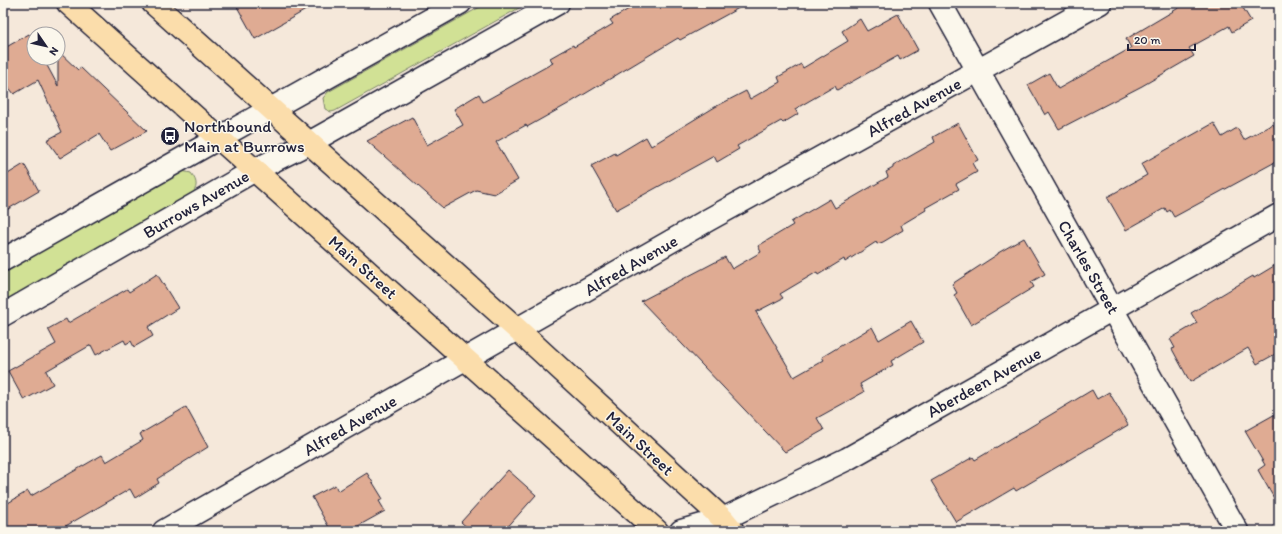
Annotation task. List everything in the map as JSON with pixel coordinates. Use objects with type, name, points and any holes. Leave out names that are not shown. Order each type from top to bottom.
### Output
[{"type":"main road","name":"Main Street","points":[[68,3],[657,531]]},
{"type":"main road","name":"Main Street","points":[[153,3],[517,330],[728,525]]},
{"type":"street","points":[[3,260],[460,3]]},
{"type":"street","name":"Burrows Avenue","points":[[3,315],[255,170],[309,143],[558,3]]},
{"type":"street","name":"Charles Street","points":[[940,3],[1237,531]]},
{"type":"street","name":"Alfred Avenue","points":[[164,531],[708,220],[978,72],[1100,3]]},
{"type":"street","name":"Aberdeen Avenue","points":[[681,531],[728,525],[1113,310],[1279,215]]},
{"type":"green space","points":[[487,3],[528,3],[335,111],[331,112],[325,109],[323,98],[328,92]]},
{"type":"green space","points":[[182,171],[191,173],[196,182],[196,188],[190,196],[3,302],[3,271]]},
{"type":"building","points":[[235,3],[318,3],[255,39]]},
{"type":"building","points":[[639,3],[748,3],[680,40],[678,38],[568,104],[527,127],[526,125],[496,142],[518,180],[494,194],[476,190],[443,208],[367,141],[412,117],[427,145],[463,125],[454,109],[479,94],[483,102],[553,63],[550,58],[573,45],[574,47],[613,24],[610,20]]},
{"type":"building","points":[[1187,3],[1240,3],[1251,21],[1232,32],[1229,26],[1189,48],[1194,56],[1142,86],[1059,129],[1049,112],[1045,115],[1028,85],[1049,73],[1058,89],[1131,48],[1126,39]]},
{"type":"building","points":[[898,14],[918,50],[900,60],[898,56],[837,90],[835,86],[795,109],[798,114],[783,123],[781,121],[737,146],[739,149],[717,162],[714,156],[616,210],[591,166],[615,153],[616,155],[646,137],[651,146],[715,107],[746,91],[750,99],[780,82],[778,77],[801,64],[803,68],[848,41],[842,31],[860,19],[867,31]]},
{"type":"building","points":[[26,36],[26,66],[47,66],[58,86],[58,66],[66,66],[66,59],[78,70],[81,68],[147,131],[110,151],[99,134],[60,158],[47,140],[62,132],[38,80],[14,94],[3,80],[3,49]]},
{"type":"building","points":[[958,123],[978,160],[972,163],[977,172],[956,184],[959,189],[925,208],[926,210],[901,225],[903,230],[883,242],[877,244],[876,242],[845,262],[844,259],[818,275],[817,272],[780,294],[783,298],[756,312],[794,377],[824,360],[822,357],[872,327],[879,340],[911,321],[923,342],[891,361],[893,365],[860,384],[864,392],[817,418],[824,430],[785,452],[641,301],[725,257],[732,269],[761,252],[758,246],[793,225],[791,222],[830,199],[835,208],[888,177],[886,172],[893,168],[893,166],[935,142],[933,137]]},
{"type":"building","points":[[1214,123],[1222,137],[1237,128],[1244,140],[1273,124],[1279,134],[1279,160],[1174,217],[1170,210],[1167,212],[1165,208],[1126,230],[1107,197],[1147,175],[1141,164]]},
{"type":"building","points":[[24,164],[39,191],[3,212],[3,177]]},
{"type":"building","points":[[1024,238],[1045,274],[1031,282],[1034,287],[971,325],[954,295],[957,293],[952,284],[998,253]]},
{"type":"building","points":[[1279,263],[1279,352],[1257,364],[1248,348],[1190,382],[1172,349],[1175,348],[1170,339],[1197,323],[1191,313],[1253,276],[1254,278]]},
{"type":"building","points":[[157,274],[178,308],[148,327],[153,336],[134,347],[131,341],[126,344],[124,340],[96,355],[91,345],[46,371],[53,384],[24,400],[8,371],[56,344],[48,329],[66,319],[68,323],[127,289],[129,292]]},
{"type":"building","points":[[1092,390],[1097,399],[1109,392],[1128,425],[1016,491],[1014,488],[956,522],[931,481],[973,457],[975,460]]},
{"type":"building","points":[[186,407],[208,447],[157,479],[159,483],[135,498],[130,489],[57,531],[3,531],[3,506],[28,491],[31,496],[102,455],[106,462],[143,440],[140,434]]},
{"type":"building","points":[[1279,412],[1279,507],[1258,470],[1265,465],[1245,431]]},
{"type":"building","points":[[508,470],[536,495],[504,531],[471,531],[461,522]]},
{"type":"building","points":[[367,473],[383,499],[379,501],[385,511],[349,531],[331,531],[312,497],[335,485],[338,491]]},
{"type":"place","name":"Northbound Main at Burrows","points":[[170,136]]}]
